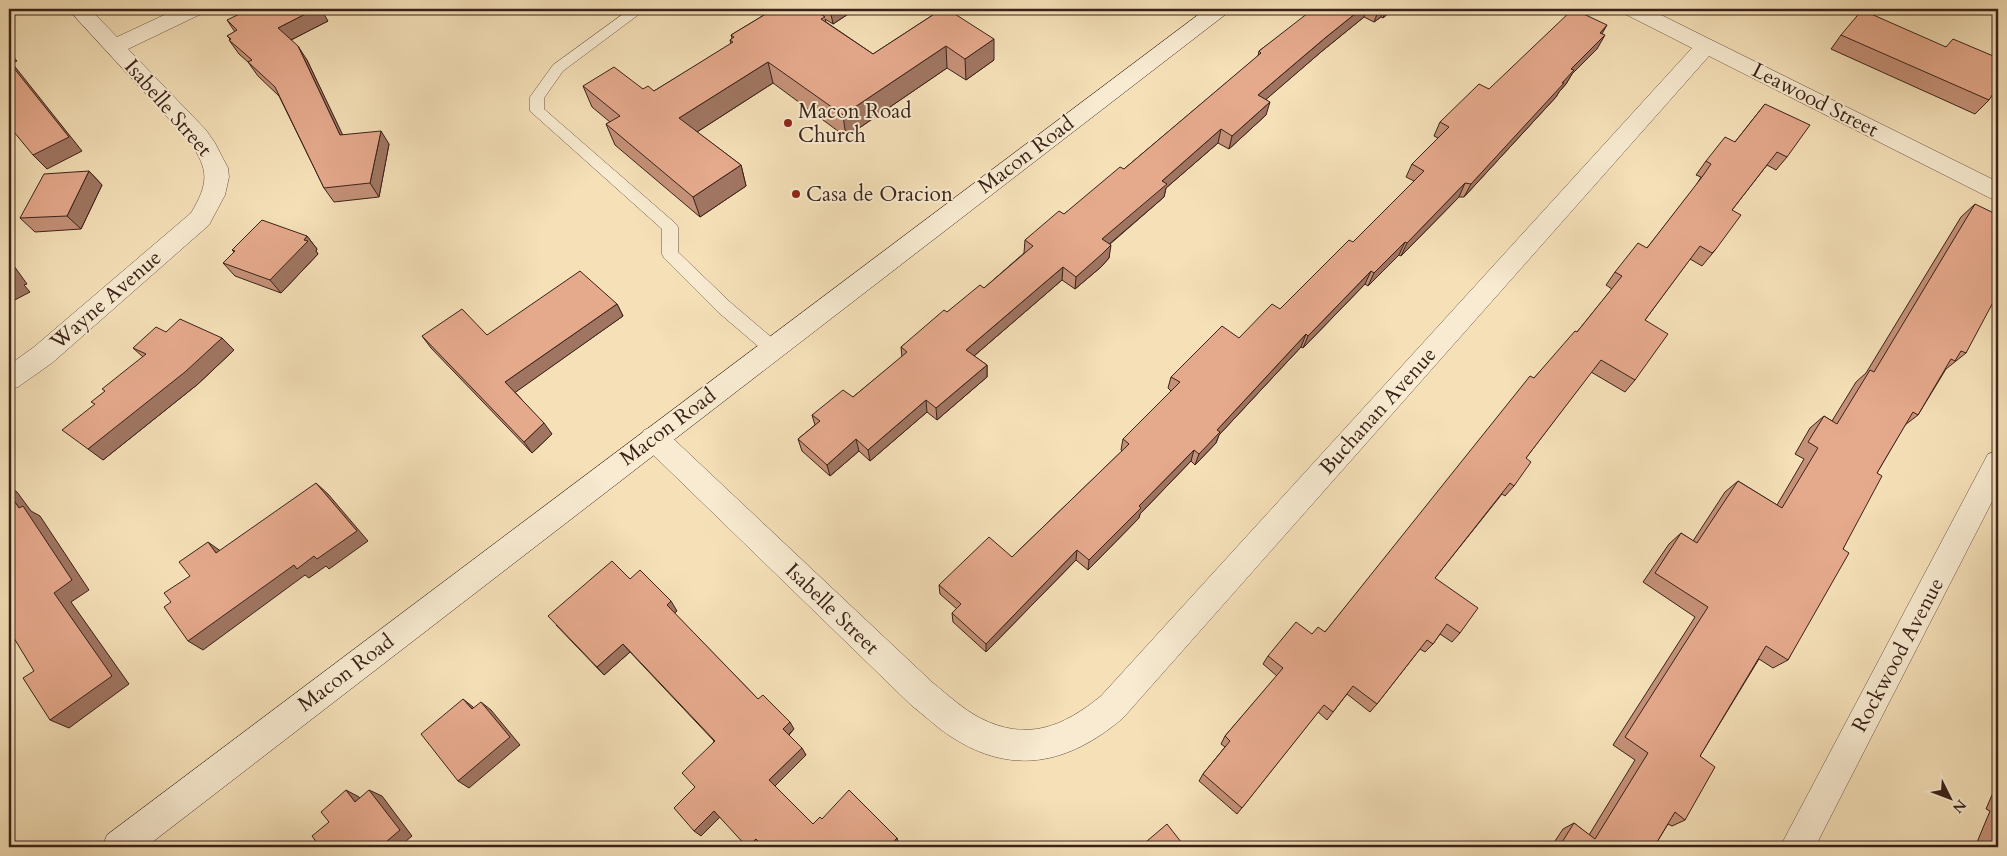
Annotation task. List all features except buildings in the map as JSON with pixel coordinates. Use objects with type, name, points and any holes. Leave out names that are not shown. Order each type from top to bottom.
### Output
[{"type":"street","name":"Isabelle Street","points":[[78,9],[198,136],[212,156],[217,172],[216,193],[200,219]]},
{"type":"street","points":[[114,47],[194,9]]},
{"type":"street","name":"Leawood Street","points":[[1632,9],[1998,192]]},
{"type":"street","name":"Macon Road","points":[[118,847],[1215,10]]},
{"type":"street","name":"Buchanan Avenue","points":[[1030,747],[1051,743],[1074,735],[1095,723],[1112,707],[1707,45]]},
{"type":"street","name":"Wayne Avenue","points":[[9,379],[43,355],[200,219]]},
{"type":"street","name":"Isabelle Street","points":[[654,438],[922,694],[967,729],[997,741],[1030,747]]},
{"type":"street","name":"Rockwood Avenue","points":[[1797,847],[1998,463]]},
{"type":"lane","points":[[639,9],[558,68],[537,97],[537,111],[670,227],[670,254],[724,307],[772,348]]},
{"type":"place","name":"Macon Road Church","points":[[788,123]]},
{"type":"place","name":"Casa de Oracion","points":[[796,194]]}]
